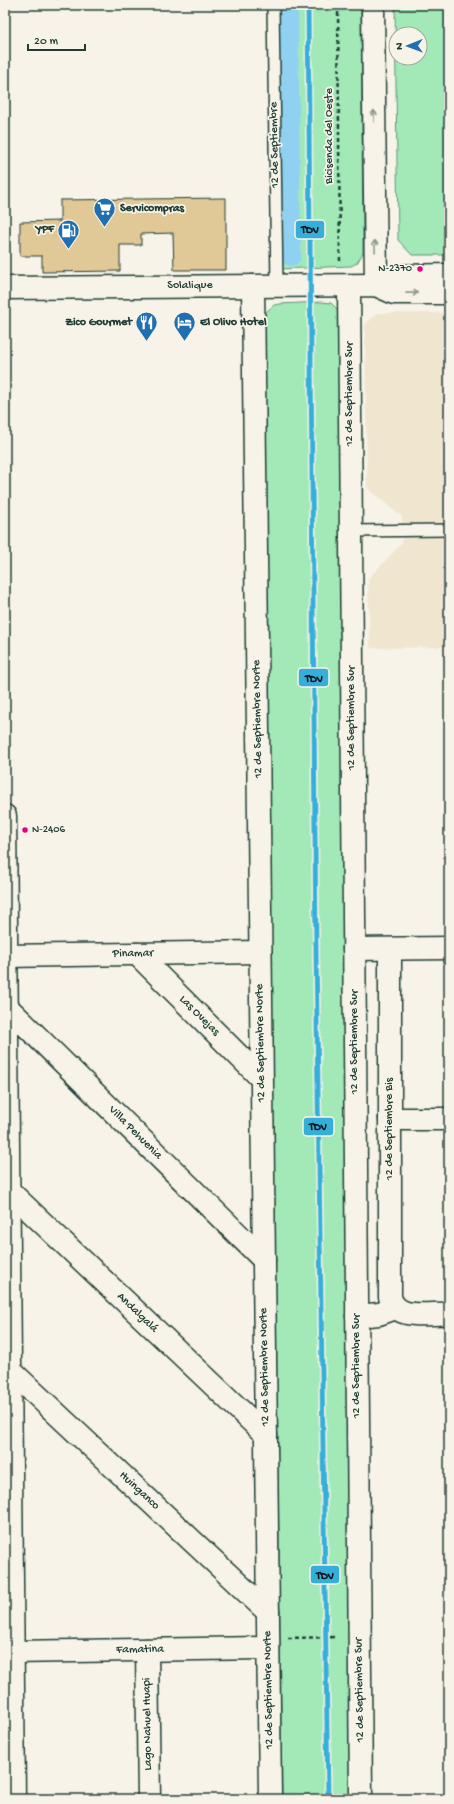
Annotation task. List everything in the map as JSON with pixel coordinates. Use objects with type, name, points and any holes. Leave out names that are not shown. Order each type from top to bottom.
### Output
[{"type":"street","points":[[373,5],[376,285]]},
{"type":"street","name":"Solalique","points":[[376,285],[399,276],[449,275]]},
{"type":"street","name":"Solalique","points":[[5,288],[277,286],[344,277],[376,285],[388,291],[400,294],[449,293]]},
{"type":"street","name":"12 de Septiembre Sur","points":[[344,277],[351,531],[361,1799]]},
{"type":"street","name":"12 de Septiembre Norte","points":[[253,286],[270,1799]]},
{"type":"street","points":[[5,816],[10,1370],[9,1652],[14,1799]]},
{"type":"street","points":[[354,949],[449,948]]},
{"type":"street","name":"12 de Septiembre Bis","points":[[390,949],[390,1297],[396,1308]]},
{"type":"street","name":"Pinamar","points":[[6,956],[260,952]]},
{"type":"street","name":"Las Ovejas","points":[[137,954],[261,1078]]},
{"type":"street","name":"Villa Pehuenia","points":[[6,1006],[264,1260]]},
{"type":"street","points":[[390,1119],[449,1119]]},
{"type":"street","name":"Andalgalá","points":[[8,1190],[266,1435]]},
{"type":"street","points":[[357,1316],[379,1314],[396,1308],[408,1314],[449,1314]]},
{"type":"street","name":"Huinganco","points":[[10,1370],[268,1612]]},
{"type":"street","name":"Famatina","points":[[9,1652],[268,1648]]},
{"type":"street","name":"Lago Nahuel Huapi","points":[[147,1650],[149,1799]]},
{"type":"lane","name":"12 de Septiembre","points":[[274,5],[277,286]]},
{"type":"lane","points":[[351,531],[449,530]]},
{"type":"path","name":"Bicisenda del Oeste","points":[[338,5],[344,277]]},
{"type":"path","points":[[268,1648],[280,1638],[336,1637]]},
{"type":"shaded area","points":[[377,313],[449,313],[449,647],[370,648],[368,579],[402,543],[402,517],[367,488],[365,325]]},
{"type":"green space","points":[[278,5],[361,5],[363,253],[357,263],[351,266],[280,269]]},
{"type":"green space","points":[[395,5],[449,5],[449,255],[412,255],[398,240],[396,66],[428,66],[428,26],[395,26]]},
{"type":"green space","points":[[320,302],[331,303],[339,311],[356,1799],[282,1799],[264,323],[266,312],[274,305]]},
{"type":"building","points":[[226,198],[226,270],[174,270],[173,233],[141,234],[141,245],[120,245],[120,271],[42,272],[42,256],[20,256],[20,222],[60,221],[60,200]]},
{"type":"waterway","points":[[288,5],[291,256]]},
{"type":"transit line","name":"TDV","points":[[308,5],[316,951],[328,1799]]},
{"type":"place","name":"Servicompras","points":[[104,228]]},
{"type":"place","name":"YPF","points":[[69,250]]},
{"type":"place","name":"N-2370","points":[[420,269]]},
{"type":"place","name":"Zico Gourmet","points":[[147,342]]},
{"type":"place","name":"El Olivo Hotel","points":[[185,342]]},
{"type":"place","name":"N-2406","points":[[25,830]]}]
